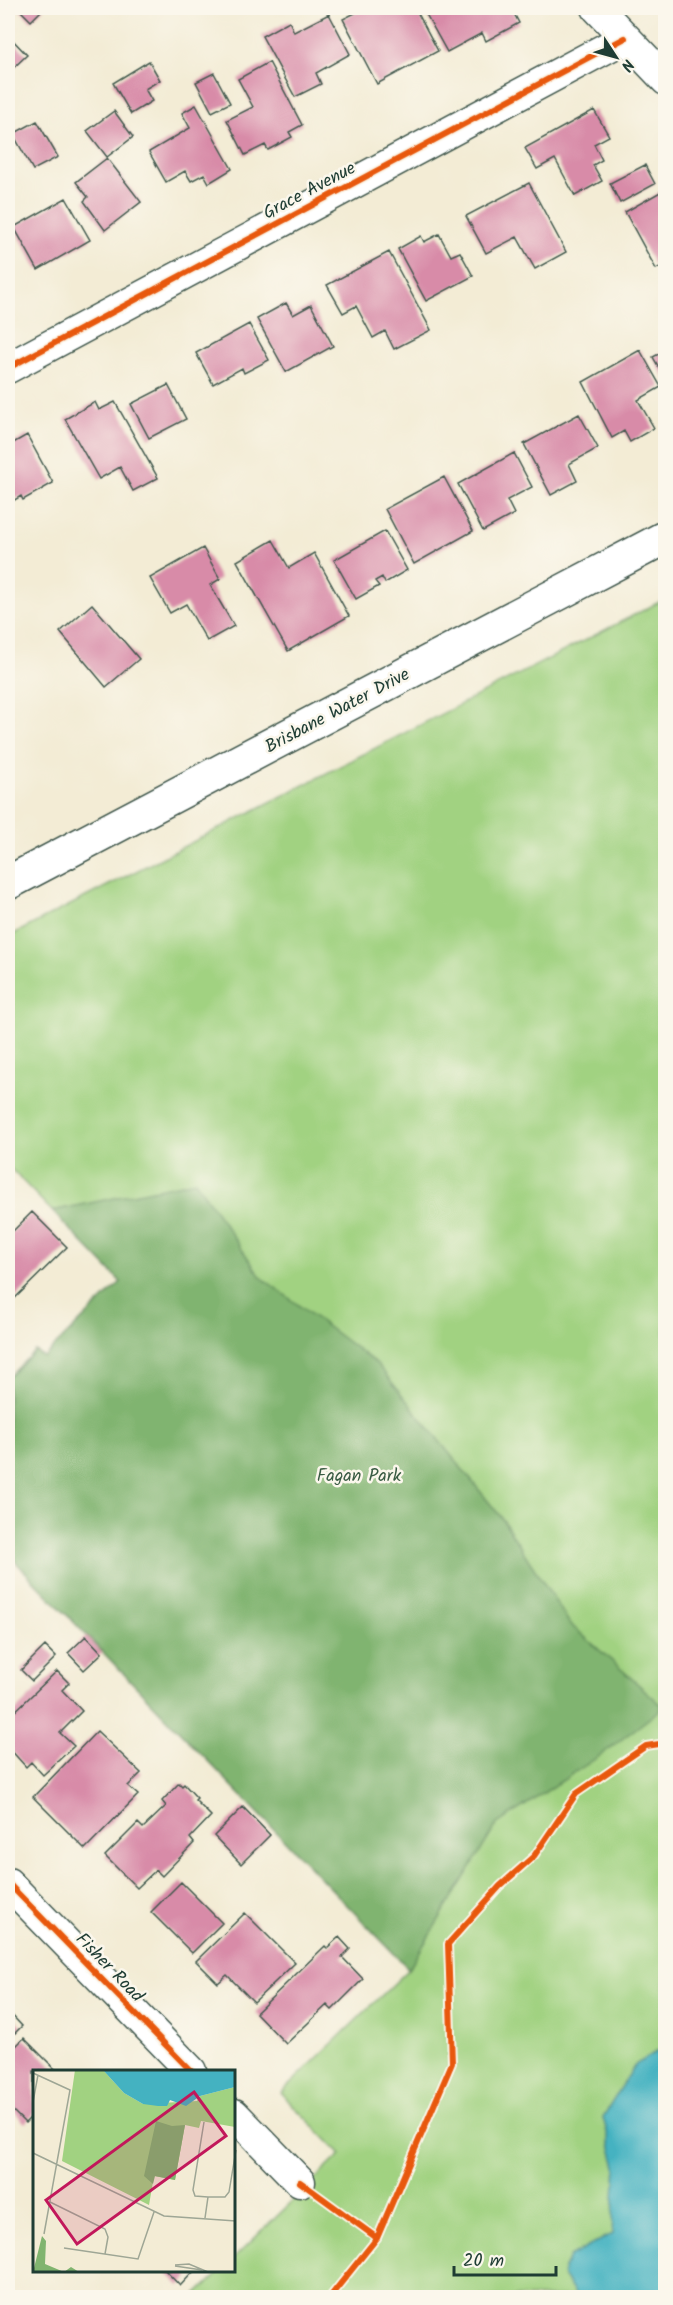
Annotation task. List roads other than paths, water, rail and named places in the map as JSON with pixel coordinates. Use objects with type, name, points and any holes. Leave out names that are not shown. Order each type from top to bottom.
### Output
[{"type":"main road","name":"Brisbane Water Drive","points":[[8,883],[666,537]]},
{"type":"street","points":[[597,8],[666,80]]},
{"type":"street","name":"Grace Avenue","points":[[8,368],[625,38]]},
{"type":"street","name":"Fisher Road","points":[[8,1883],[190,2070]]},
{"type":"street","points":[[236,2116],[300,2182]]},
{"type":"water","points":[[665,2047],[665,2297],[577,2297],[562,2274],[569,2257],[612,2234],[616,2166],[603,2117],[635,2065]]},
{"type":"park label","name":"Fagan Park","points":[[359,1475]]}]
